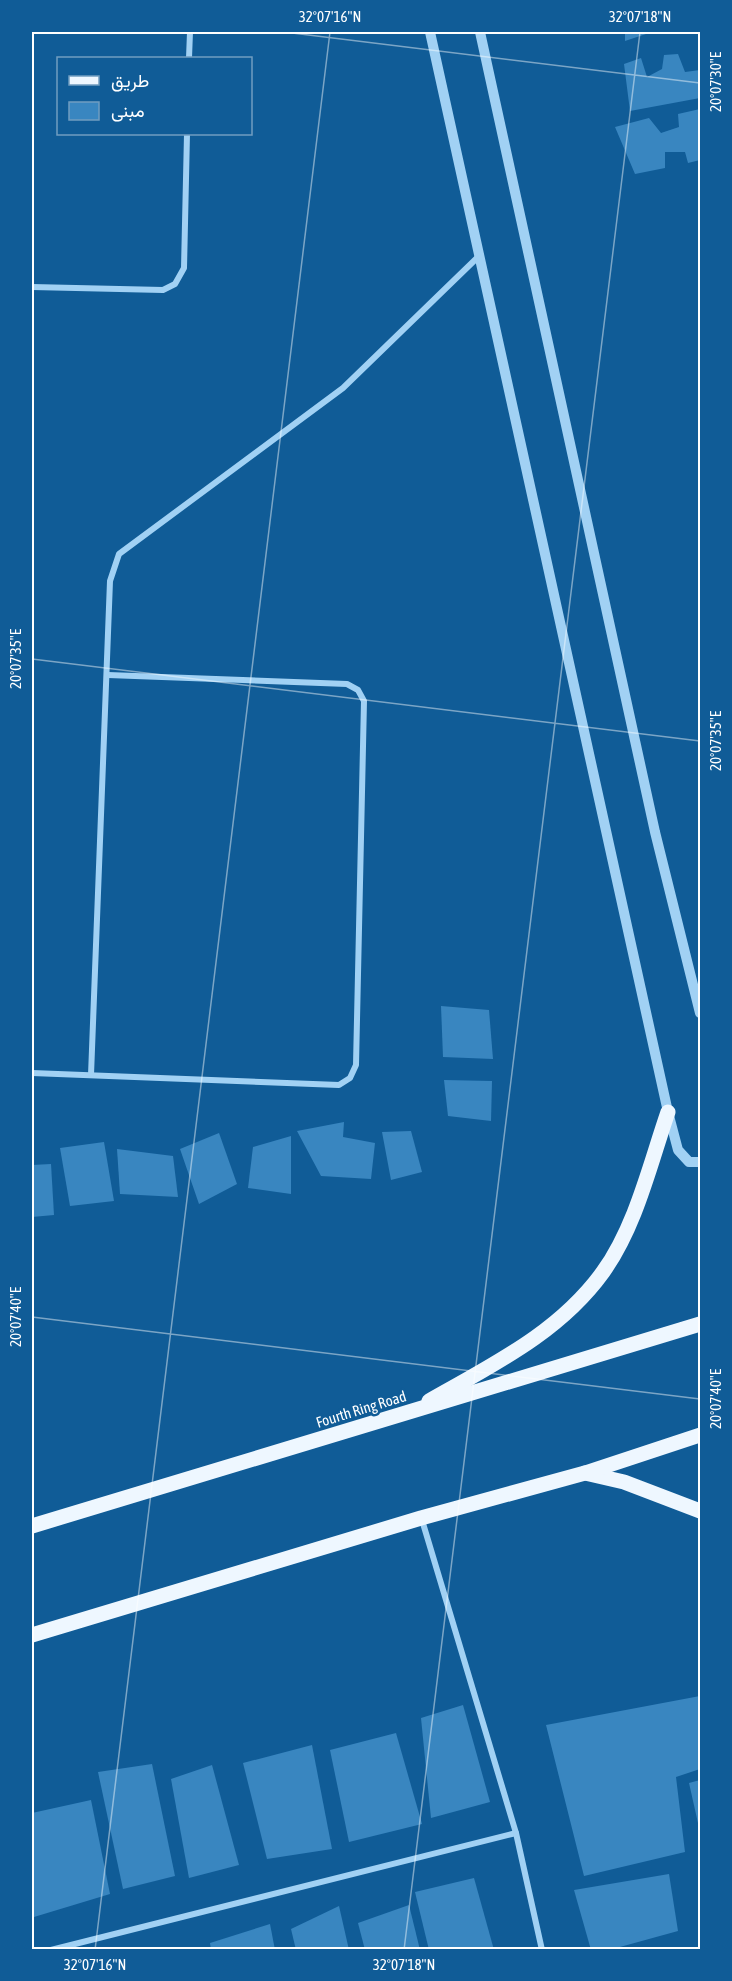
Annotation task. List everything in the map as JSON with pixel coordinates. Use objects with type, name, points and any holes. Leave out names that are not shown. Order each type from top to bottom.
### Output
[{"type":"main road","points":[[404,1415],[523,1348],[556,1323],[583,1297],[604,1271],[623,1236],[668,1112]]},
{"type":"main road","name":"Fourth Ring Road","points":[[32,1526],[700,1324]]},
{"type":"main road","points":[[32,1635],[421,1518],[585,1473],[700,1435]]},
{"type":"main road","points":[[585,1473],[624,1482],[700,1511]]},
{"type":"street","points":[[189,57],[190,32]]},
{"type":"street","points":[[430,32],[668,1112],[678,1150],[689,1162],[700,1162]]},
{"type":"street","points":[[480,32],[655,832],[700,1013]]},
{"type":"street","points":[[32,287],[163,291],[175,284],[184,268],[187,135]]},
{"type":"street","points":[[92,1075],[110,581],[119,554],[343,388],[478,257]]},
{"type":"street","points":[[32,1073],[339,1085],[351,1078],[356,1065],[364,701],[358,690],[347,684],[108,675]]},
{"type":"street","points":[[421,1518],[516,1833],[542,1950]]},
{"type":"street","points":[[51,1950],[516,1833]]},
{"type":"building","points":[[625,32],[652,32],[625,41]]},
{"type":"building","points":[[678,54],[685,72],[700,70],[700,98],[630,111],[624,64],[641,58],[647,77],[662,69],[664,55]]},
{"type":"building","points":[[700,109],[700,160],[688,163],[685,152],[665,152],[665,168],[635,174],[615,127],[649,118],[661,133],[679,127],[678,114]]},
{"type":"building","points":[[441,1006],[489,1010],[493,1059],[443,1057]]},
{"type":"building","points":[[444,1080],[492,1081],[491,1121],[448,1116]]},
{"type":"building","points":[[344,1122],[343,1137],[375,1143],[371,1179],[321,1176],[297,1131]]},
{"type":"building","points":[[411,1131],[422,1172],[391,1180],[382,1132]]},
{"type":"building","points":[[219,1133],[237,1184],[199,1204],[180,1149]]},
{"type":"building","points":[[291,1136],[291,1194],[248,1188],[253,1147]]},
{"type":"building","points":[[104,1142],[114,1201],[70,1206],[60,1148]]},
{"type":"building","points":[[117,1149],[173,1156],[178,1197],[120,1194]]},
{"type":"building","points":[[51,1164],[54,1215],[32,1217],[32,1165]]},
{"type":"building","points":[[700,1696],[700,1769],[676,1777],[685,1852],[584,1876],[546,1725]]},
{"type":"building","points":[[463,1705],[490,1802],[431,1818],[421,1718]]},
{"type":"building","points":[[396,1733],[422,1824],[349,1842],[330,1750]]},
{"type":"building","points":[[312,1745],[332,1849],[267,1859],[243,1763]]},
{"type":"building","points":[[152,1764],[175,1876],[123,1889],[98,1772]]},
{"type":"building","points":[[212,1765],[239,1865],[189,1878],[171,1779]]},
{"type":"building","points":[[700,1780],[700,1832],[689,1783]]},
{"type":"building","points":[[91,1800],[110,1894],[34,1917],[32,1813]]},
{"type":"building","points":[[669,1874],[678,1931],[609,1950],[591,1950],[574,1890]]},
{"type":"building","points":[[474,1878],[494,1950],[429,1950],[415,1892]]},
{"type":"building","points":[[409,1905],[420,1950],[365,1950],[358,1923]]},
{"type":"building","points":[[339,1906],[349,1950],[296,1950],[291,1929]]},
{"type":"building","points":[[270,1924],[275,1950],[211,1950],[210,1943]]}]
